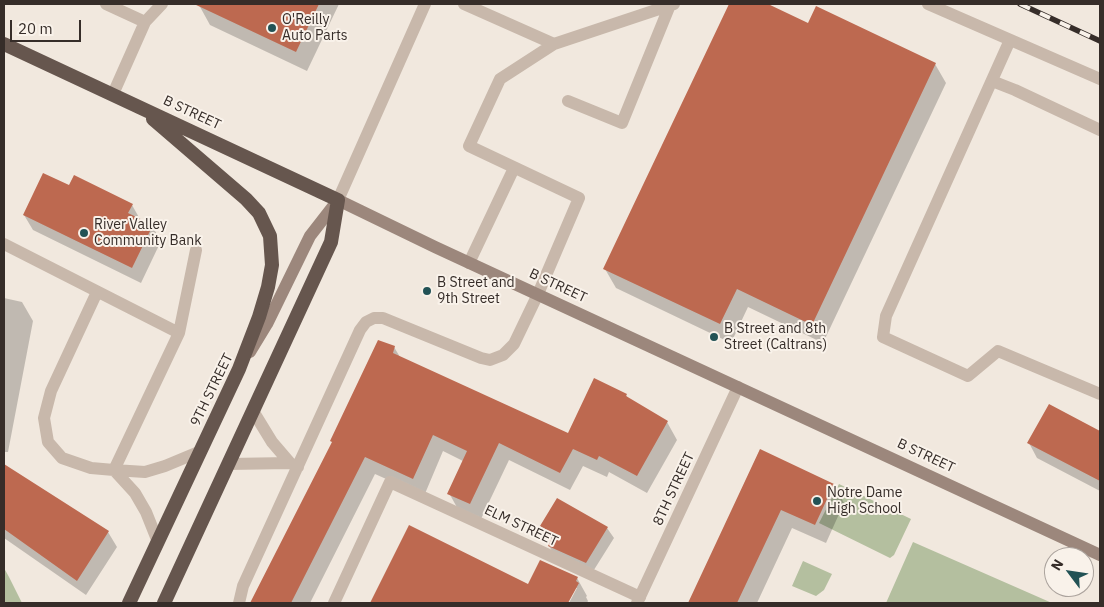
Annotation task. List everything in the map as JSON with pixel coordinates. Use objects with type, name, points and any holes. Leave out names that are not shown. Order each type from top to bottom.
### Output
[{"type":"highway","name":"B STREET","points":[[4,44],[338,200]]},
{"type":"highway","points":[[140,106],[246,199],[259,213],[270,236],[272,265],[268,287],[239,369]]},
{"type":"highway","name":"9TH STREET","points":[[164,603],[331,242],[338,200]]},
{"type":"highway","name":"9TH STREET","points":[[129,603],[239,369]]},
{"type":"main road","name":"B STREET","points":[[338,200],[469,263],[1100,555]]},
{"type":"main road","name":"9TH STREET","points":[[239,369],[267,324],[310,236],[338,200]]},
{"type":"street","points":[[106,4],[145,22]]},
{"type":"street","points":[[113,94],[145,22],[162,4]]},
{"type":"street","name":"9TH STREET","points":[[338,200],[425,4]]},
{"type":"street","points":[[464,4],[554,44]]},
{"type":"street","points":[[239,603],[244,586],[294,465],[360,330],[366,322],[374,318],[383,318],[490,360],[503,355],[514,344],[538,294],[578,198],[469,146],[500,79],[554,44],[672,4]]},
{"type":"street","points":[[568,101],[622,123],[672,4]]},
{"type":"street","points":[[928,4],[1100,79]]},
{"type":"street","points":[[1010,40],[886,316],[883,337],[968,376],[998,351],[1100,394]]},
{"type":"street","points":[[992,81],[1100,130]]},
{"type":"street","points":[[469,263],[514,168]]},
{"type":"street","points":[[4,244],[179,333]]},
{"type":"street","points":[[114,470],[179,333],[196,250]]},
{"type":"street","points":[[97,292],[51,391],[44,418],[48,442],[62,458],[91,468],[145,472],[201,451]]},
{"type":"street","name":"8TH STREET","points":[[638,600],[738,387]]},
{"type":"street","points":[[253,411],[272,442],[294,465]]},
{"type":"street","points":[[228,464],[294,465]]},
{"type":"street","points":[[114,470],[134,493],[142,506],[158,542]]},
{"type":"street","name":"ELM STREET","points":[[334,603],[390,482],[638,600]]},
{"type":"street","points":[[232,603],[244,586]]},
{"type":"green space","points":[[839,484],[911,519],[894,555],[890,558],[819,523]]},
{"type":"green space","points":[[913,542],[1052,603],[886,603]]},
{"type":"green space","points":[[803,561],[832,574],[824,590],[816,596],[792,586]]},
{"type":"green space","points":[[4,568],[9,577],[22,603],[4,603]]},
{"type":"building","points":[[194,4],[319,4],[296,52]]},
{"type":"building","points":[[729,4],[768,4],[808,23],[816,6],[936,63],[812,325],[737,289],[720,324],[603,269]]},
{"type":"building","points":[[43,173],[69,185],[74,175],[133,204],[128,213],[153,225],[132,268],[23,215]]},
{"type":"building","points":[[378,340],[395,346],[393,353],[568,433],[594,378],[627,394],[626,396],[668,421],[637,476],[599,456],[597,460],[573,449],[560,473],[499,443],[470,504],[447,494],[467,451],[433,435],[413,479],[365,457],[291,603],[250,603],[332,442],[330,441]]},
{"type":"building","points":[[1049,404],[1100,431],[1100,481],[1027,443]]},
{"type":"building","points":[[760,449],[834,484],[815,525],[781,510],[737,603],[688,603]]},
{"type":"building","points":[[4,464],[109,531],[77,581],[4,529]]},
{"type":"building","points":[[557,498],[608,527],[586,563],[548,546],[554,534],[540,526]]},
{"type":"building","points":[[409,525],[528,584],[540,560],[578,577],[576,581],[579,583],[568,603],[370,603]]},
{"type":"railway","points":[[1020,4],[1100,41]]},
{"type":"place","name":"O'Reilly Auto Parts","points":[[272,28]]},
{"type":"place","name":"River Valley Community Bank","points":[[84,233]]},
{"type":"place","name":"B Street and 9th Street","points":[[427,291]]},
{"type":"place","name":"B Street and 8th Street (Caltrans)","points":[[714,337]]},
{"type":"place","name":"Notre Dame High School","points":[[817,501]]}]
